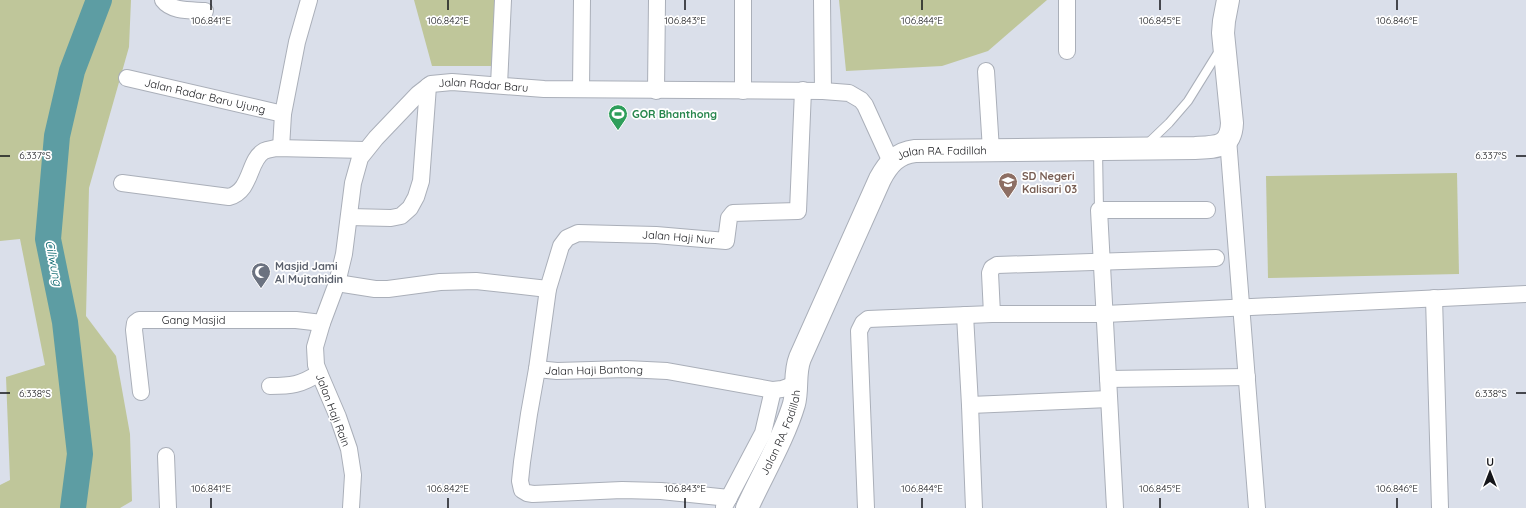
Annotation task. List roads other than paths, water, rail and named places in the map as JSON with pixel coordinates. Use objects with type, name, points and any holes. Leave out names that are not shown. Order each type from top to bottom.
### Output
[{"type":"main road","points":[[1228,0],[1224,21],[1223,43],[1232,118],[1232,127],[1228,139]]},
{"type":"main road","name":"Jalan RA. Fadillah","points":[[733,505],[788,419],[795,398],[796,368],[800,358],[880,179],[891,162],[902,154],[915,151],[1212,147],[1223,144],[1228,139]]},
{"type":"street","points":[[163,0],[166,4],[174,8],[205,11]]},
{"type":"street","points":[[281,148],[283,114],[297,42],[309,0]]},
{"type":"street","points":[[499,85],[503,0]]},
{"type":"street","points":[[581,89],[582,0]]},
{"type":"street","points":[[656,91],[657,0]]},
{"type":"street","points":[[743,0],[743,91]]},
{"type":"street","points":[[822,0],[823,91]]},
{"type":"street","points":[[1066,50],[1067,0]]},
{"type":"street","points":[[986,71],[991,150]]},
{"type":"street","name":"Jalan Radar Baru Ujung","points":[[127,78],[283,114]]},
{"type":"street","name":"Jalan Radar Baru","points":[[365,150],[407,104],[428,86],[442,83],[452,82],[544,89],[656,91],[803,90],[849,94],[861,100],[865,105],[891,162]]},
{"type":"street","points":[[349,217],[391,218],[401,216],[410,208],[416,197],[421,180],[428,86]]},
{"type":"street","name":"Jalan Haji Nur","points":[[548,289],[561,246],[567,238],[578,233],[656,235],[726,241],[729,218],[733,213],[798,211],[803,90]]},
{"type":"street","points":[[1228,139],[1257,508]]},
{"type":"street","points":[[122,183],[229,197],[236,195],[241,190],[261,154],[270,149],[365,150]]},
{"type":"street","name":"Jalan Haji Rain","points":[[351,508],[353,475],[349,448],[338,417],[316,365],[316,348],[322,323],[337,282],[344,254],[356,172],[360,158],[365,150]]},
{"type":"street","points":[[1115,508],[1099,210],[1206,210]]},
{"type":"street","points":[[992,314],[990,273],[994,266],[1001,264],[1216,258]]},
{"type":"street","points":[[337,282],[375,289],[388,289],[440,282],[476,281],[548,289]]},
{"type":"street","name":"Jalan Haji Bantong","points":[[548,289],[537,369],[557,371],[626,369],[667,371],[773,390],[782,389],[796,384]]},
{"type":"street","points":[[866,508],[859,331],[861,325],[865,321],[872,318],[992,314],[1104,314],[1242,306],[1526,294]]},
{"type":"street","points":[[1434,298],[1440,508]]},
{"type":"street","points":[[965,316],[974,508]]},
{"type":"street","name":"Gang Masjid","points":[[141,392],[134,330],[135,323],[139,320],[296,320],[322,323]]},
{"type":"street","points":[[537,369],[522,462],[521,485],[524,492],[533,494],[622,490],[661,491],[733,505],[764,433],[773,390]]},
{"type":"street","points":[[270,386],[293,386],[308,381],[319,373]]},
{"type":"street","points":[[1108,379],[1247,377]]},
{"type":"street","points":[[970,405],[1109,399]]},
{"type":"street","points":[[166,456],[168,508]]},
{"type":"lane","points":[[1142,148],[1169,123],[1188,101],[1223,43]]},
{"type":"lane","points":[[1098,149],[1099,210]]},
{"type":"waterway","name":"Ciliwung","points":[[73,508],[80,454],[65,322],[48,239],[57,136],[72,71],[99,0]]},
{"type":"place","name":"GOR Bhanthong","points":[[618,131]]},
{"type":"place","name":"SD Negeri Kalisari 03","points":[[1008,199]]},
{"type":"place","name":"Masjid Jami Al Mujtahidin","points":[[261,289]]}]
